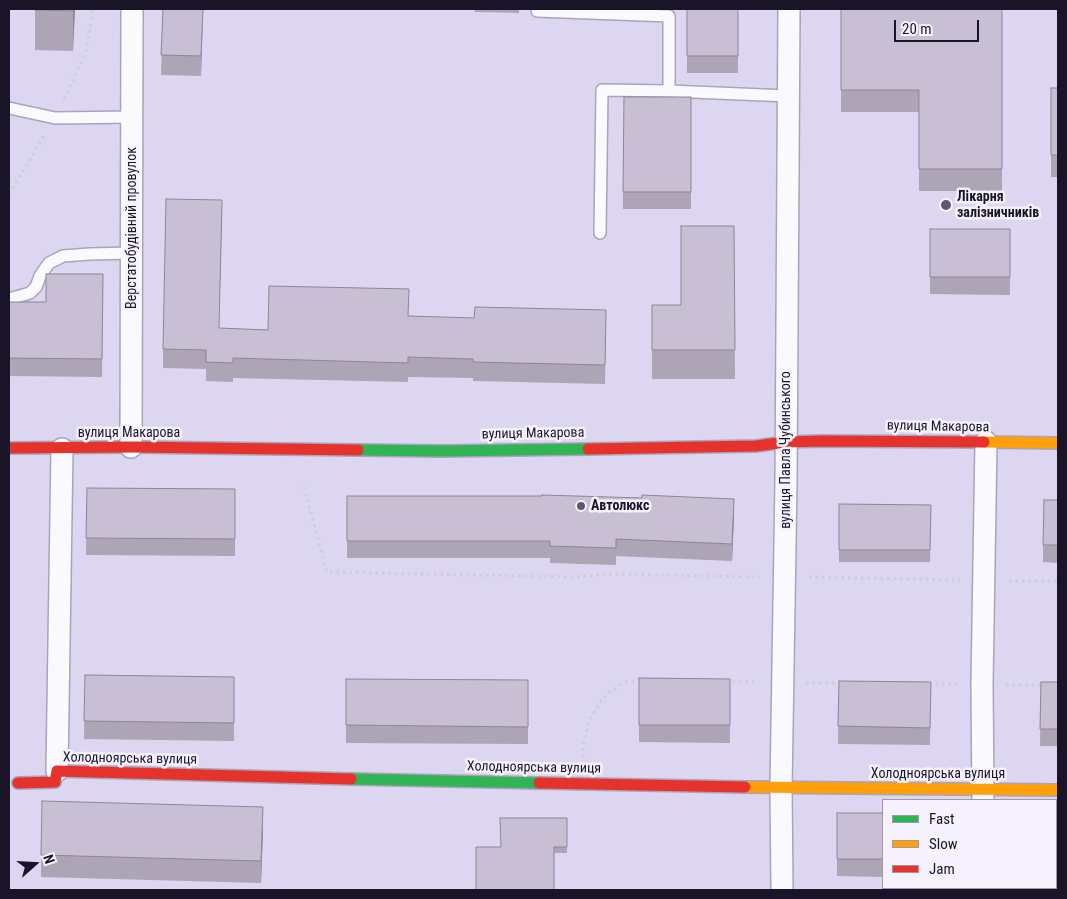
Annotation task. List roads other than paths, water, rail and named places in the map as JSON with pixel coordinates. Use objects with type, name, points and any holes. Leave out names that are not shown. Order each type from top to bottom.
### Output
[{"type":"street","name":"Верстатобудівний провулок","points":[[131,447],[132,9]]},
{"type":"street","name":"вулиця Павла Чубинського","points":[[782,890],[781,788],[789,9]]},
{"type":"street","name":"вулиця Макарова","points":[[9,448],[131,447],[443,450],[756,446],[786,442],[822,441],[1058,443]]},
{"type":"street","points":[[983,795],[986,442]]},
{"type":"street","points":[[57,771],[62,449]]},
{"type":"street","name":"Холодноярська вулиця","points":[[18,783],[55,782],[57,771],[781,788],[983,795],[1058,790]]},
{"type":"lane","points":[[537,11],[669,16],[669,91]]},
{"type":"lane","points":[[600,233],[602,90],[788,96]]},
{"type":"lane","points":[[9,108],[55,118],[133,117]]},
{"type":"lane","points":[[9,299],[30,293],[36,287],[40,276],[49,263],[63,256],[132,253]]},
{"type":"place","name":"Лікарня залізничників","points":[[946,205]]},
{"type":"place","name":"Автолюкс","points":[[581,506]]}]
